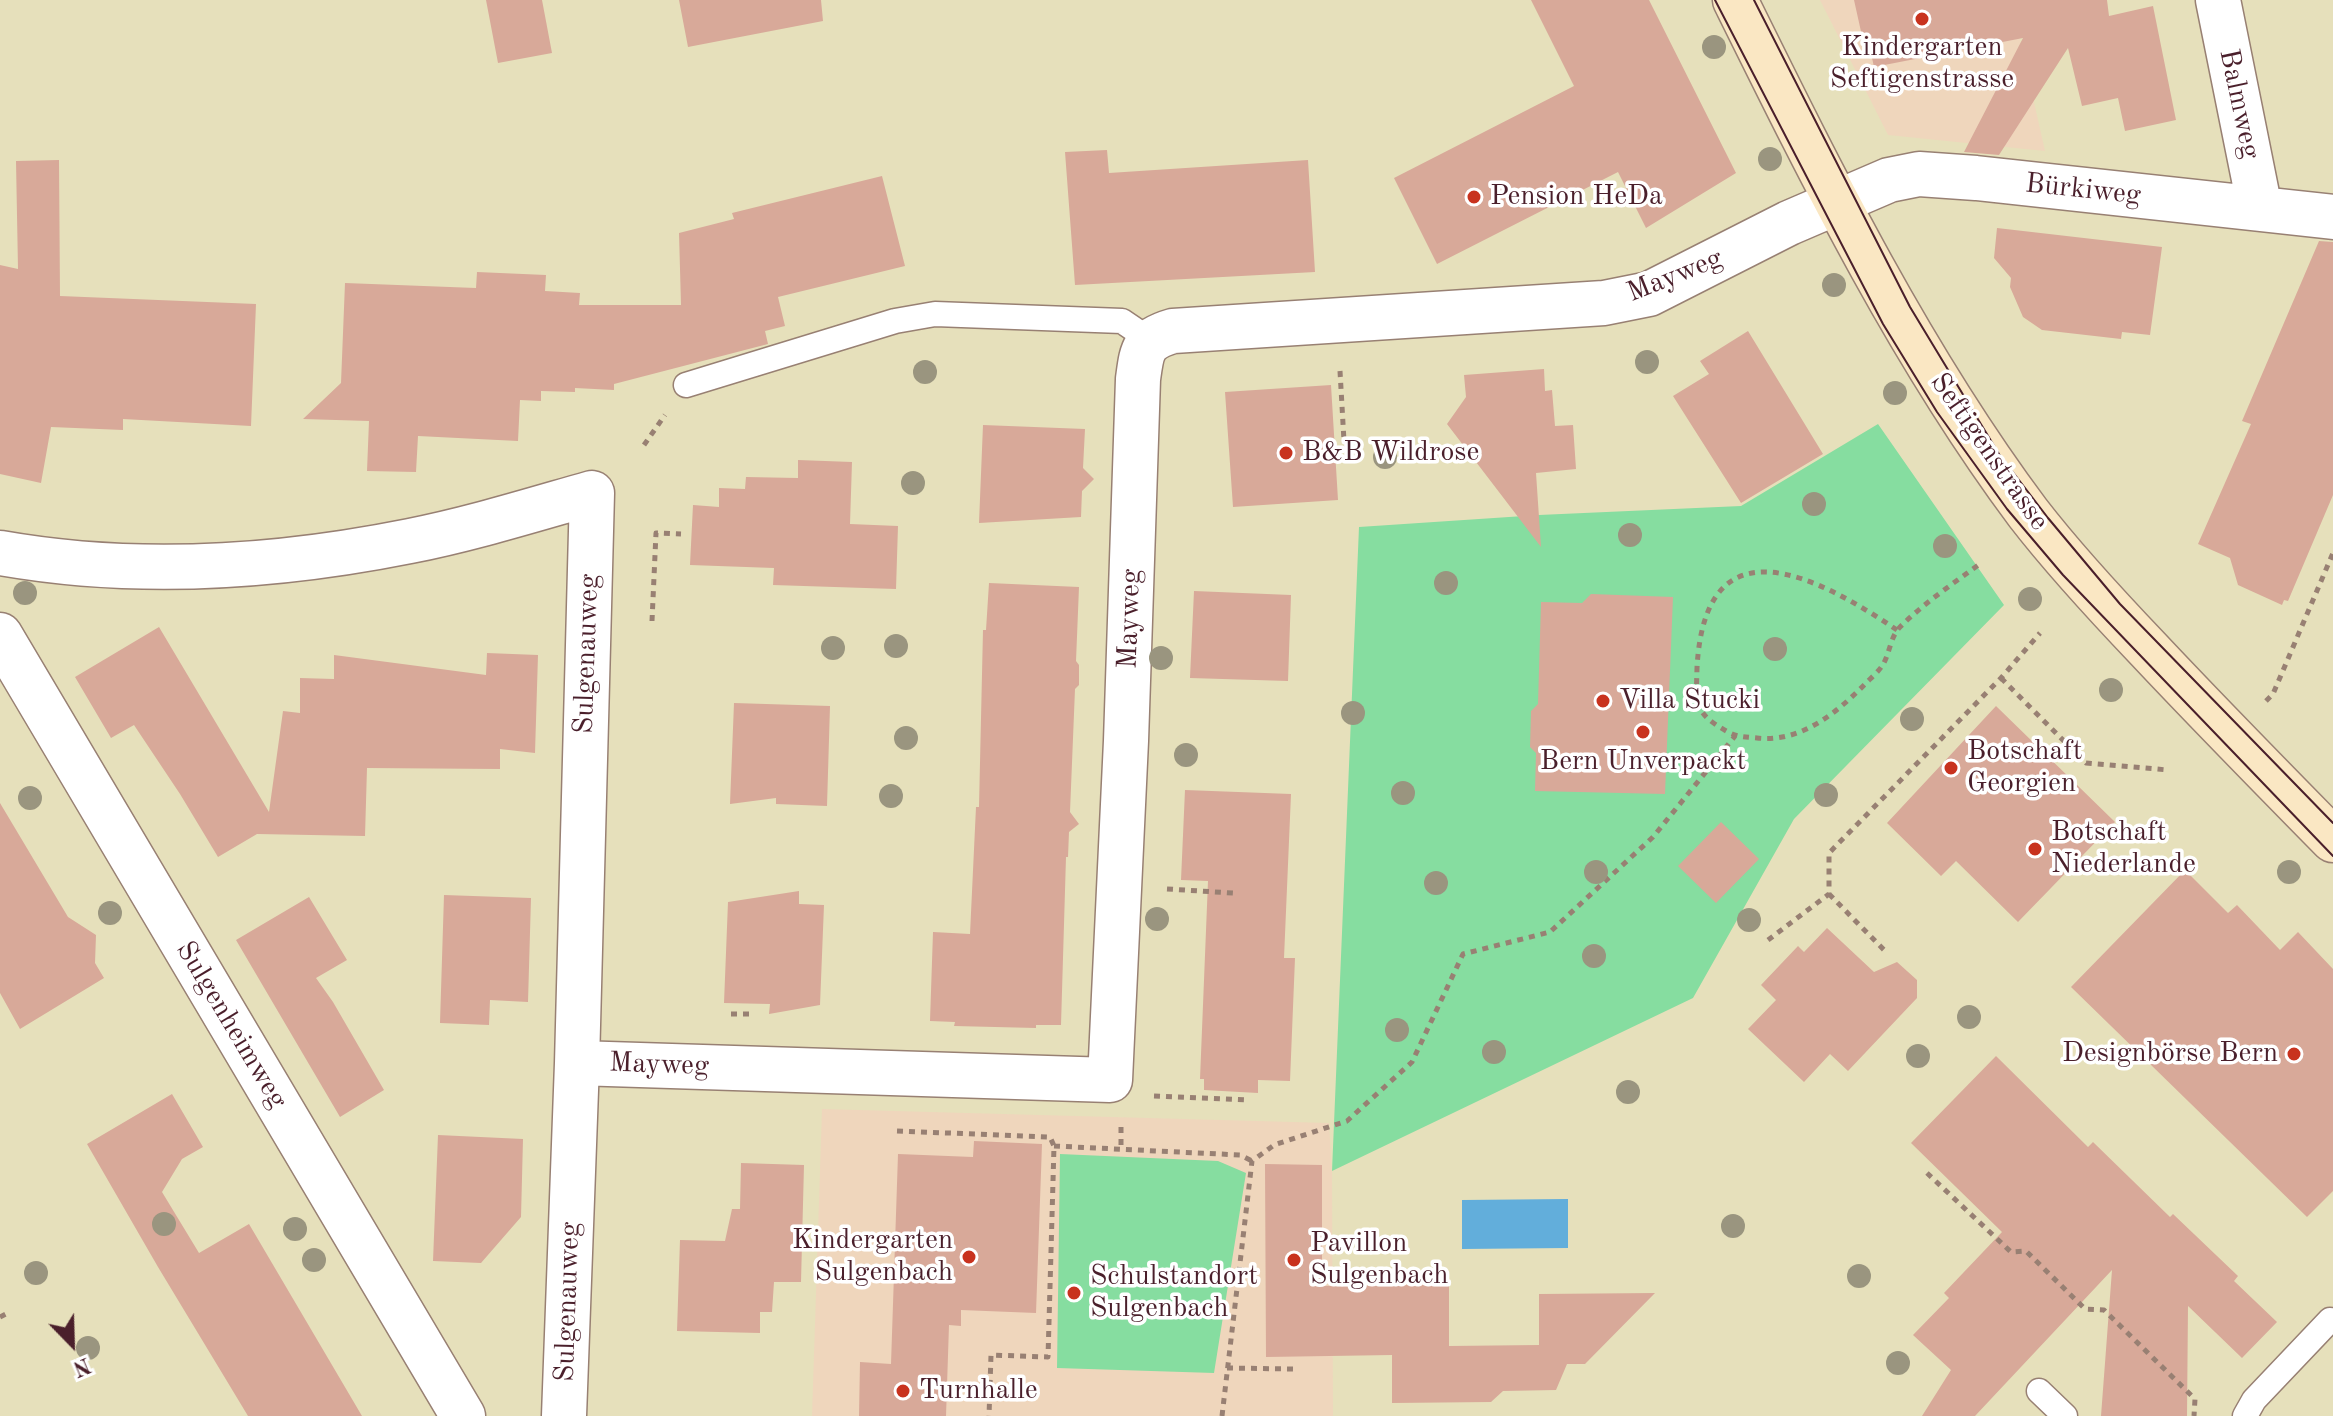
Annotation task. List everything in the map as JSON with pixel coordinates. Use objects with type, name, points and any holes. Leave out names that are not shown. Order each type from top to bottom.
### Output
[{"type":"main road","name":"Seftigenstrasse","points":[[1735,0],[1837,203],[1945,392],[2030,515],[2100,599],[2333,840]]},
{"type":"street","name":"Balmweg","points":[[2218,0],[2260,209]]},
{"type":"street","name":"Bürkiweg","points":[[1837,203],[1889,180],[1919,174],[2333,217]]},
{"type":"street","name":"Mayweg","points":[[577,1063],[1110,1080],[1138,379],[1141,356],[1150,340],[1173,331],[1604,303],[1649,294],[1789,223],[1837,203]]},
{"type":"street","name":"Sulgenauweg","points":[[0,553],[67,562],[165,568],[294,560],[423,538],[592,493],[564,1416]]},
{"type":"street","name":"Sulgenheimweg","points":[[0,635],[463,1416]]},
{"type":"lane","points":[[686,385],[895,321],[935,314],[1122,321],[1150,340]]},
{"type":"lane","points":[[2245,1416],[2254,1400],[2330,1320]]},
{"type":"lane","points":[[2039,1391],[2065,1416]]},
{"type":"path","points":[[1339,362],[1344,441]]},
{"type":"path","points":[[652,621],[656,533],[681,534]]},
{"type":"path","points":[[2273,694],[2333,553]]},
{"type":"path","points":[[1897,630],[1862,607],[1816,584],[1776,570],[1748,574],[1725,585],[1707,611],[1699,636],[1696,698],[1706,720],[1735,736],[1778,740],[1812,727],[1846,704],[1882,666],[1897,630],[1981,563]]},
{"type":"path","points":[[1887,953],[1829,894],[1829,853],[2001,678],[2040,633]]},
{"type":"path","points":[[2001,678],[2086,763],[2168,770]]},
{"type":"path","points":[[1222,1416],[1252,1161],[1274,1145],[1347,1121],[1412,1062],[1463,954],[1550,932],[1653,837],[1735,736]]},
{"type":"path","points":[[1119,886],[1233,893]]},
{"type":"path","points":[[1768,940],[1829,894]]},
{"type":"path","points":[[1140,1096],[1249,1100]]},
{"type":"path","points":[[897,1131],[1050,1137],[1054,1146],[1048,1357],[991,1355],[989,1416]]},
{"type":"path","points":[[1054,1146],[1240,1155],[1252,1161]]},
{"type":"path","points":[[1927,1173],[2011,1252],[2026,1251],[2085,1309],[2104,1310],[2195,1399],[2194,1416]]},
{"type":"path","points":[[1227,1368],[1293,1369]]},
{"type":"shaded area","points":[[1820,0],[2011,0],[2045,151],[1888,135]]},
{"type":"shaded area","name":"Schulstandort Sulgenbach","points":[[822,1109],[1329,1123],[1333,1416],[812,1416]]},
{"type":"green space","points":[[1878,424],[2004,605],[1794,819],[1693,998],[1332,1171],[1359,527],[1741,506]]},
{"type":"green space","points":[[1060,1154],[1218,1161],[1246,1173],[1214,1373],[1057,1368]]},
{"type":"water","points":[[1568,1199],[1568,1248],[1462,1249],[1462,1200]]},
{"type":"building","points":[[486,0],[542,0],[552,53],[498,63]]},
{"type":"building","points":[[679,0],[821,0],[823,21],[688,47]]},
{"type":"building","points":[[1531,0],[1649,0],[1736,173],[1646,228],[1618,172],[1437,264],[1394,178],[1574,86]]},
{"type":"building","points":[[1854,0],[2107,0],[2109,16],[2153,6],[2176,120],[2125,131],[2118,98],[2082,106],[2068,48],[1999,155],[1964,152],[2023,38],[1874,67],[1869,44],[1864,45]]},
{"type":"building","points":[[1107,150],[1109,173],[1308,160],[1315,272],[1075,285],[1065,152]]},
{"type":"building","points":[[59,160],[60,296],[256,304],[251,426],[123,419],[123,430],[51,427],[41,483],[0,474],[0,265],[18,269],[16,161]]},
{"type":"building","points":[[882,176],[905,266],[778,297],[785,326],[765,331],[768,344],[614,384],[614,390],[575,388],[575,392],[541,391],[541,401],[520,400],[518,441],[418,436],[416,472],[367,471],[369,421],[303,419],[341,383],[345,283],[476,288],[477,272],[546,275],[545,291],[580,293],[579,305],[681,305],[679,233],[734,219],[732,213]]},
{"type":"building","points":[[1997,228],[2162,247],[2150,335],[2122,332],[2121,339],[2042,330],[2023,317],[2010,287],[2011,278],[1994,258]]},
{"type":"building","points":[[2319,241],[2333,242],[2333,495],[2288,601],[2284,600],[2282,605],[2238,585],[2230,558],[2198,544],[2251,424],[2242,421]]},
{"type":"building","points":[[1748,331],[1823,454],[1741,503],[1673,396],[1709,374],[1700,361]]},
{"type":"building","points":[[1544,369],[1545,391],[1552,390],[1555,426],[1573,425],[1576,469],[1536,473],[1541,547],[1447,424],[1466,397],[1464,375]]},
{"type":"building","points":[[1331,385],[1338,500],[1233,507],[1225,392]]},
{"type":"building","points":[[983,425],[1085,429],[1083,468],[1094,479],[1082,491],[1081,517],[979,523]]},
{"type":"building","points":[[798,460],[852,462],[850,524],[898,526],[896,589],[773,585],[774,568],[690,565],[693,505],[719,507],[719,488],[745,489],[746,477],[798,478]]},
{"type":"building","points":[[989,583],[1079,587],[1076,661],[1079,665],[1079,685],[1075,689],[1070,812],[1079,824],[1069,832],[1066,857],[1061,1025],[1036,1025],[1036,1028],[954,1026],[955,1022],[930,1021],[933,932],[970,934],[976,807],[979,807],[983,630],[986,630]]},
{"type":"building","points":[[1194,591],[1291,595],[1288,681],[1190,678]]},
{"type":"building","name":"Villa Stucki","points":[[1591,594],[1673,597],[1665,794],[1535,791],[1536,753],[1530,747],[1531,711],[1538,704],[1541,602],[1582,603]]},
{"type":"building","points":[[159,627],[269,812],[283,711],[300,713],[300,678],[334,679],[334,655],[486,675],[487,653],[538,655],[535,753],[500,749],[500,769],[367,768],[365,836],[257,834],[218,857],[134,725],[111,738],[75,677]]},
{"type":"building","points":[[734,703],[830,706],[827,806],[776,804],[776,798],[730,804]]},
{"type":"building","points":[[1996,706],[2115,822],[2018,922],[1956,861],[1941,876],[1887,823]]},
{"type":"building","points":[[1185,790],[1291,794],[1284,958],[1295,958],[1290,1081],[1258,1080],[1258,1093],[1204,1090],[1204,1079],[1200,1079],[1208,881],[1181,880]]},
{"type":"building","points":[[0,803],[68,917],[96,935],[95,963],[104,978],[20,1029],[0,993]]},
{"type":"building","points":[[1721,822],[1759,859],[1716,903],[1678,866]]},
{"type":"building","points":[[2185,870],[2228,913],[2237,905],[2280,950],[2298,932],[2333,969],[2333,1191],[2307,1217],[2071,987]]},
{"type":"building","points":[[799,891],[799,904],[824,905],[820,1005],[769,1014],[770,1004],[724,1003],[728,902]]},
{"type":"building","points":[[444,895],[531,898],[528,1002],[490,1000],[489,1025],[440,1023]]},
{"type":"building","points":[[309,897],[347,960],[316,978],[384,1090],[340,1117],[236,940]]},
{"type":"building","points":[[1827,928],[1874,972],[1897,962],[1917,980],[1917,998],[1848,1071],[1830,1054],[1804,1082],[1748,1029],[1776,1000],[1761,985],[1798,946],[1804,952]]},
{"type":"building","points":[[1996,1056],[2088,1147],[2093,1142],[2170,1217],[2173,1214],[2238,1276],[2234,1281],[2277,1322],[2242,1358],[2188,1306],[2187,1416],[2101,1416],[2112,1270],[1975,1416],[1922,1416],[1951,1370],[1913,1335],[1949,1298],[1944,1293],[2002,1232],[1911,1143]]},
{"type":"building","points":[[172,1094],[203,1147],[182,1159],[162,1192],[199,1253],[249,1224],[362,1416],[248,1416],[158,1267],[87,1144]]},
{"type":"building","points":[[438,1135],[523,1139],[521,1217],[481,1263],[433,1261]]},
{"type":"building","points":[[974,1141],[1042,1144],[1036,1313],[961,1310],[961,1326],[949,1325],[946,1416],[859,1416],[860,1362],[891,1364],[898,1154],[973,1157]]},
{"type":"building","points":[[741,1163],[804,1165],[801,1282],[774,1282],[772,1312],[760,1312],[760,1333],[677,1331],[680,1240],[725,1241],[732,1209],[740,1209]]},
{"type":"building","points":[[1265,1164],[1322,1165],[1322,1286],[1449,1284],[1449,1346],[1539,1345],[1539,1294],[1655,1293],[1585,1364],[1567,1364],[1556,1390],[1503,1391],[1491,1402],[1392,1403],[1392,1355],[1266,1357]]},
{"type":"tram line","points":[[1715,0],[1883,324],[1937,412],[2007,509],[2063,575],[2333,856]]},
{"type":"tram line","points":[[1754,0],[1910,307],[1999,454],[2120,604],[2333,823]]},
{"type":"place","name":"Kindergarten Seftigenstrasse","points":[[1922,19]]},
{"type":"place","name":"Pension HeDa","points":[[1474,197]]},
{"type":"place","name":"B&B Wildrose","points":[[1286,453]]},
{"type":"place","name":"Villa Stucki","points":[[1603,701]]},
{"type":"place","name":"Bern Unverpackt","points":[[1643,732]]},
{"type":"place","name":"Botschaft Georgien","points":[[1951,768]]},
{"type":"place","name":"Botschaft Niederlande","points":[[2035,849]]},
{"type":"place","name":"Designbörse Bern","points":[[2294,1054]]},
{"type":"place","name":"Kindergarten Sulgenbach","points":[[969,1257]]},
{"type":"place","name":"Pavillon Sulgenbach","points":[[1294,1260]]},
{"type":"place","name":"Schulstandort Sulgenbach","points":[[1074,1293]]},
{"type":"place","name":"Turnhalle","points":[[903,1391]]}]
